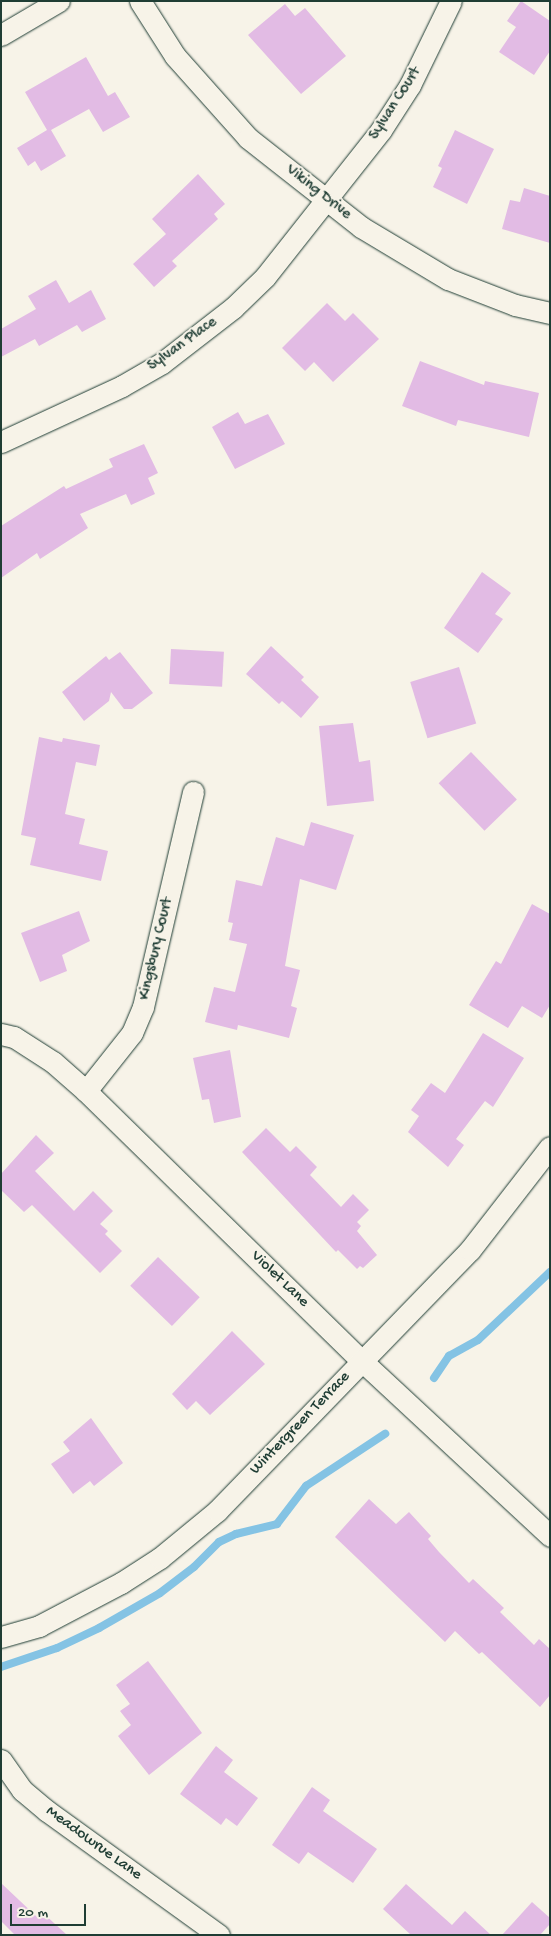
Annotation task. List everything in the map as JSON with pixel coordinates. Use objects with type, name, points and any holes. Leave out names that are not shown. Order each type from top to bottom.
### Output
[{"type":"street","points":[[1,35],[59,1]]},
{"type":"street","name":"Viking Drive","points":[[140,1],[175,56],[248,138],[361,227],[448,279],[515,305],[550,313]]},
{"type":"street","name":"Sylvan Court","points":[[328,200],[410,85],[451,1]]},
{"type":"street","name":"Sylvan Place","points":[[1,442],[122,386],[198,337],[265,276],[328,200]]},
{"type":"street","name":"Kingsbury Court","points":[[86,1091],[132,1032],[143,1007],[193,792]]},
{"type":"street","name":"Violet Lane","points":[[1,1034],[14,1037],[53,1062],[86,1091],[362,1361],[550,1536]]},
{"type":"street","name":"Wintergreen Terrace","points":[[1,1637],[39,1626],[81,1606],[160,1558],[217,1511],[470,1250],[550,1147]]},
{"type":"street","name":"Meadowrue Lane","points":[[1,1760],[22,1790],[47,1812],[219,1935]]},
{"type":"building","points":[[521,1],[550,21],[550,51],[534,75],[499,52],[516,27],[507,21]]},
{"type":"building","points":[[285,4],[295,16],[305,8],[346,56],[301,94],[248,35]]},
{"type":"building","points":[[86,57],[108,96],[115,92],[130,117],[103,132],[89,109],[51,130],[66,156],[41,171],[35,161],[28,166],[17,148],[47,130],[25,92]]},
{"type":"building","points":[[455,130],[494,149],[467,204],[433,187],[442,168],[438,166]]},
{"type":"building","points":[[198,174],[225,204],[214,214],[218,219],[172,261],[177,266],[154,287],[133,264],[166,234],[152,219]]},
{"type":"building","points":[[524,188],[550,196],[550,243],[502,229],[510,200],[520,202]]},
{"type":"building","points":[[56,280],[69,303],[91,290],[106,319],[82,332],[77,325],[39,346],[35,339],[1,357],[1,329],[36,309],[28,296]]},
{"type":"building","points":[[327,303],[345,321],[353,313],[379,339],[333,382],[314,362],[305,371],[282,348]]},
{"type":"building","points":[[420,361],[484,385],[485,381],[539,393],[529,437],[458,420],[456,426],[402,406]]},
{"type":"building","points":[[238,412],[245,424],[268,414],[285,444],[235,469],[212,427]]},
{"type":"building","points":[[144,444],[158,473],[148,478],[155,494],[131,505],[126,494],[80,514],[88,528],[40,559],[37,553],[1,578],[1,526],[64,486],[66,489],[113,467],[109,459]]},
{"type":"building","points":[[482,572],[511,593],[495,614],[503,619],[478,653],[444,628]]},
{"type":"building","points":[[271,646],[304,677],[301,680],[319,697],[301,718],[282,701],[279,704],[246,674]]},
{"type":"building","points":[[171,649],[224,652],[222,687],[169,684]]},
{"type":"building","points":[[120,652],[153,693],[132,709],[124,709],[111,692],[109,701],[84,721],[62,692],[106,656],[109,660]]},
{"type":"building","points":[[459,667],[476,723],[427,738],[410,682]]},
{"type":"building","points":[[353,723],[359,762],[370,760],[374,801],[327,806],[319,726]]},
{"type":"building","points":[[39,737],[62,742],[63,738],[100,745],[96,766],[76,762],[65,814],[85,819],[79,844],[108,851],[101,881],[30,865],[36,838],[21,835]]},
{"type":"building","points":[[471,752],[517,799],[484,831],[439,783]]},
{"type":"building","points":[[311,822],[354,835],[336,890],[300,879],[285,966],[300,970],[291,1006],[297,1008],[289,1038],[238,1025],[237,1030],[205,1022],[214,987],[235,992],[247,944],[229,940],[233,923],[228,922],[236,880],[262,886],[276,837],[304,846]]},
{"type":"building","points":[[532,904],[550,914],[550,1005],[542,1018],[522,1006],[508,1028],[469,1005],[496,961],[501,964]]},
{"type":"building","points":[[79,911],[90,941],[62,955],[67,971],[40,982],[21,933]]},
{"type":"building","points":[[483,1033],[524,1058],[493,1107],[485,1101],[456,1139],[464,1145],[448,1167],[408,1132],[419,1116],[411,1110],[431,1083],[445,1093]]},
{"type":"building","points":[[230,1050],[241,1117],[214,1123],[209,1099],[202,1100],[193,1058]]},
{"type":"building","points":[[266,1128],[290,1152],[296,1146],[317,1167],[310,1175],[341,1207],[353,1194],[369,1210],[357,1222],[361,1226],[357,1231],[377,1255],[363,1268],[360,1266],[357,1269],[338,1250],[336,1252],[242,1152]]},
{"type":"building","points":[[36,1135],[54,1153],[35,1171],[74,1211],[93,1191],[113,1211],[100,1224],[108,1231],[105,1234],[122,1251],[100,1273],[32,1205],[24,1212],[1,1190],[1,1174]]},
{"type":"building","points":[[158,1257],[200,1297],[172,1326],[130,1286]]},
{"type":"building","points":[[232,1331],[265,1364],[210,1415],[196,1401],[187,1410],[172,1394]]},
{"type":"building","points":[[91,1418],[123,1463],[94,1486],[90,1481],[73,1494],[51,1464],[70,1451],[63,1442]]},
{"type":"building","points":[[369,1499],[396,1524],[409,1512],[431,1536],[428,1539],[469,1583],[473,1579],[504,1608],[500,1612],[534,1645],[539,1639],[550,1649],[550,1695],[540,1707],[482,1652],[479,1654],[455,1631],[445,1642],[335,1537]]},
{"type":"building","points":[[148,1661],[202,1733],[149,1775],[118,1736],[131,1725],[120,1711],[130,1704],[116,1685]]},
{"type":"building","points":[[216,1746],[233,1760],[224,1772],[258,1798],[237,1826],[226,1818],[221,1825],[180,1794]]},
{"type":"building","points":[[312,1787],[330,1800],[323,1811],[377,1849],[353,1883],[308,1852],[299,1864],[272,1845]]},
{"type":"building","points":[[1,1883],[37,1917],[42,1912],[67,1935],[15,1935],[1,1921]]},
{"type":"building","points":[[406,1884],[452,1925],[465,1911],[491,1935],[411,1935],[383,1909]]},
{"type":"building","points":[[532,1902],[550,1918],[550,1924],[540,1935],[502,1935]]},
{"type":"waterway","points":[[434,1378],[449,1356],[478,1340],[550,1272]]},
{"type":"waterway","points":[[1,1667],[57,1648],[99,1628],[160,1593],[194,1567],[219,1542],[236,1534],[277,1524],[306,1486],[385,1434]]}]
